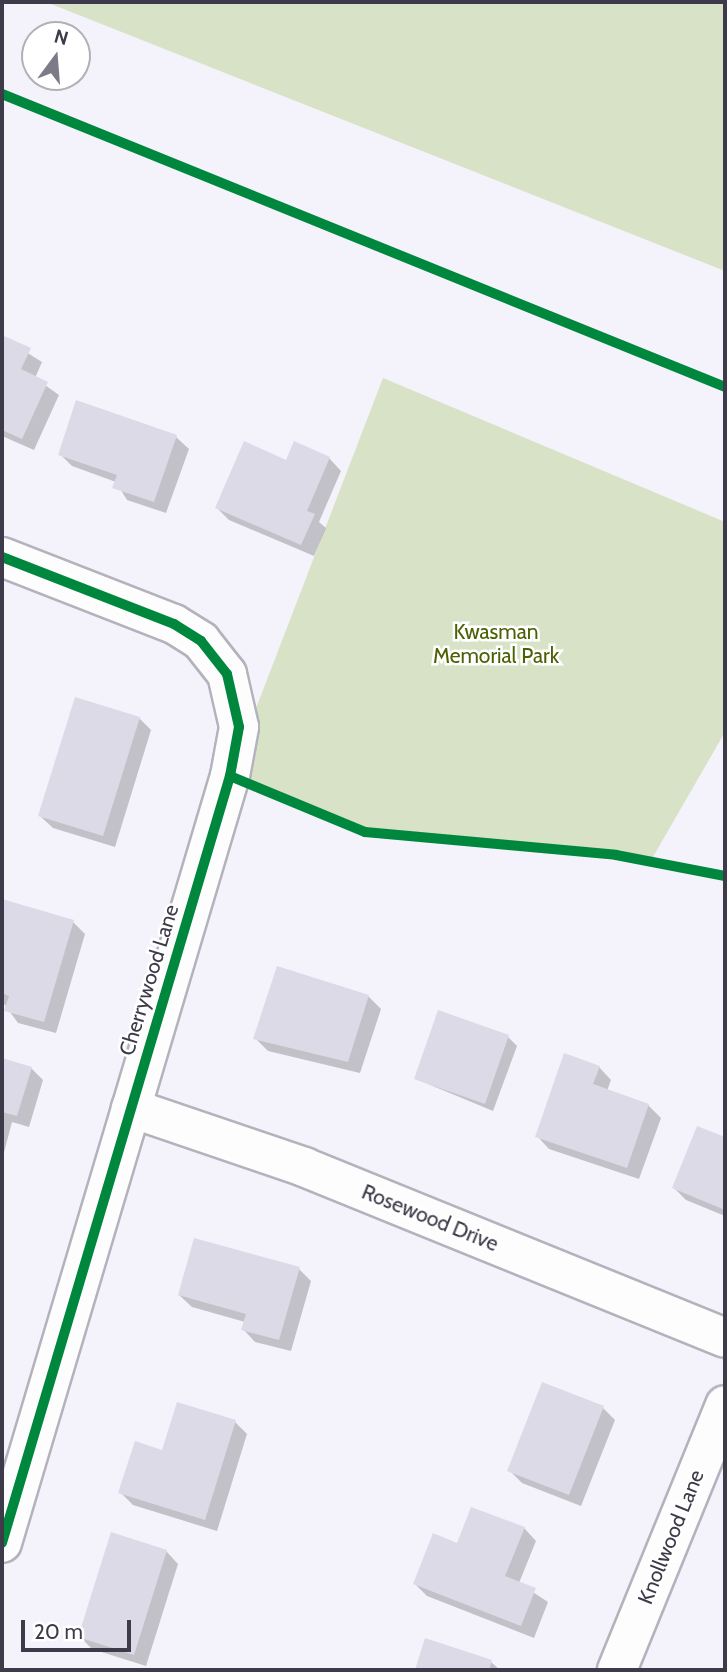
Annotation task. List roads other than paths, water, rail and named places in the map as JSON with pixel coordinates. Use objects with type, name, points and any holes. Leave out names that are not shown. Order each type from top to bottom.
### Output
[{"type":"street","name":"Cherrywood Lane","points":[[2,557],[174,624],[219,659],[234,696],[237,751],[2,1543]]},
{"type":"street","name":"Rosewood Drive","points":[[131,1108],[304,1167],[725,1338]]},
{"type":"street","name":"Knollwood Lane","points":[[617,1670],[725,1405]]},
{"type":"park label","name":"Kwasman Memorial Park","points":[[496,644]]}]
